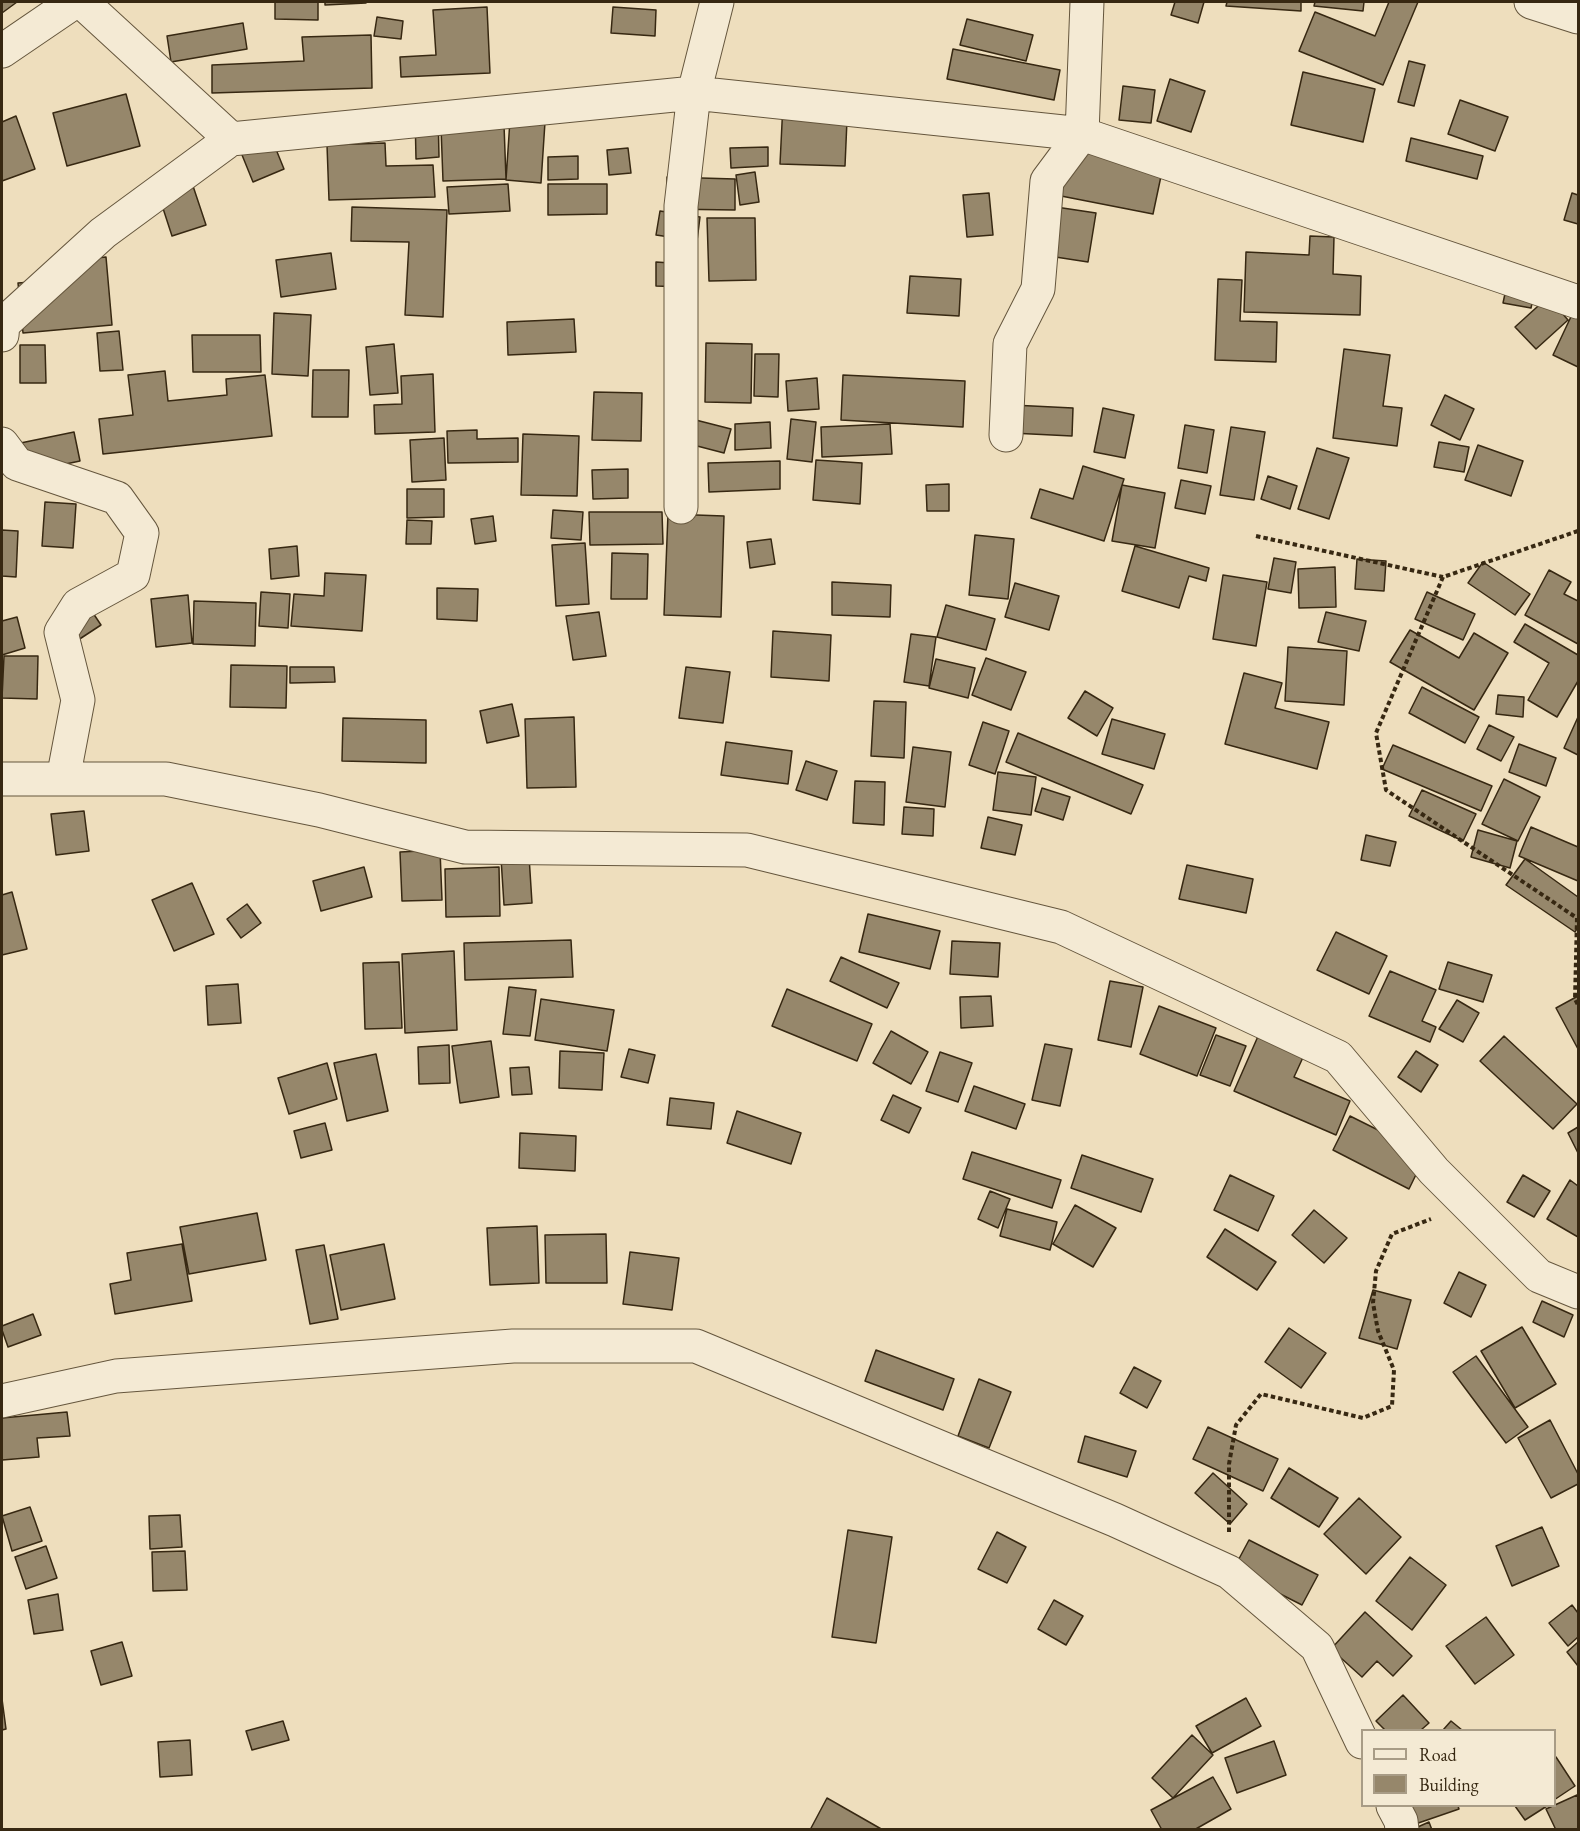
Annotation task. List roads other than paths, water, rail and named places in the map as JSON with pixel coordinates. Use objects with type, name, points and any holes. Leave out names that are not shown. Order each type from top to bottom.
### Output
[{"type":"street","points":[[2,51],[74,2]]},
{"type":"street","points":[[82,2],[231,139]]},
{"type":"street","points":[[681,507],[681,206],[694,93],[717,2]]},
{"type":"street","points":[[1006,435],[1010,344],[1038,289],[1047,181],[1082,134],[1087,2]]},
{"type":"street","points":[[1531,2],[1578,17]]},
{"type":"street","points":[[2,335],[3,324],[103,233],[231,139],[694,93],[1082,134],[1578,302]]},
{"type":"street","points":[[2,444],[17,465],[117,498],[142,533],[133,574],[78,605],[61,632],[78,700],[63,779]]},
{"type":"street","points":[[2,779],[166,779],[319,810],[465,847],[747,850],[1061,927],[1338,1057],[1434,1171],[1539,1276],[1578,1292]]},
{"type":"street","points":[[2,1401],[116,1376],[513,1346],[696,1346],[1115,1520],[1229,1572],[1317,1647],[1361,1740]]},
{"type":"street","points":[[1394,1807],[1401,1821],[1402,1830]]}]
